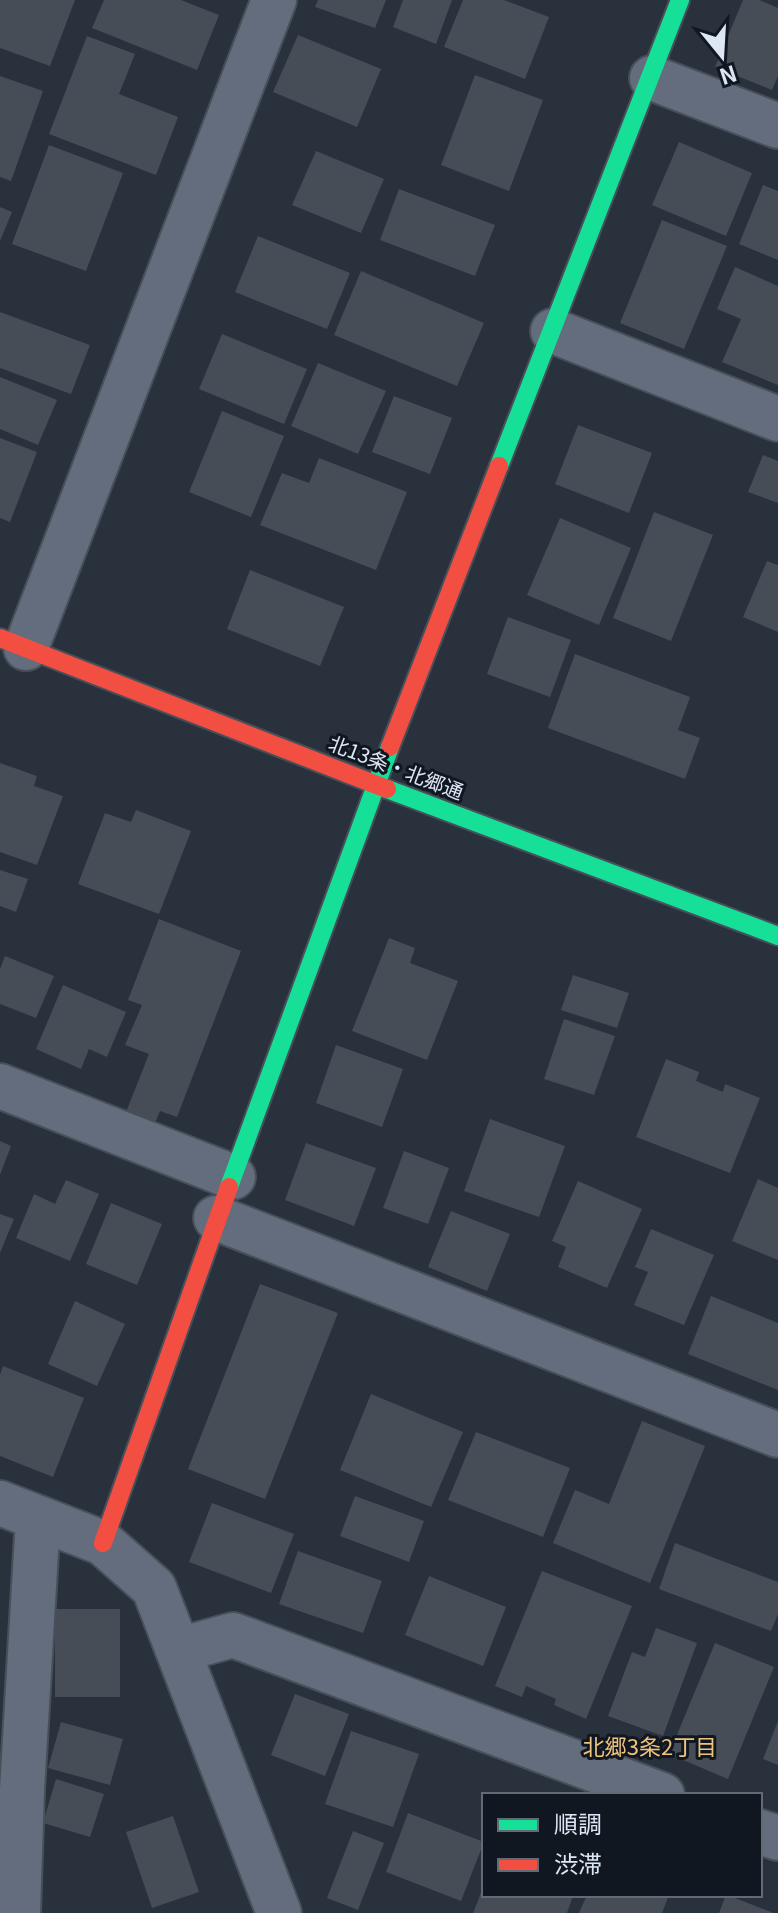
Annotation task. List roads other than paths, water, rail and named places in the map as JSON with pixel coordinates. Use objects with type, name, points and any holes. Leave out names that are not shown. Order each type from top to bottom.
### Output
[{"type":"street","points":[[13,643],[274,0]]},
{"type":"street","points":[[103,1543],[216,1218],[375,785],[680,0]]},
{"type":"street","points":[[652,78],[778,126]]},
{"type":"street","points":[[553,331],[778,419]]},
{"type":"street","name":"北13条・北郷通","points":[[13,643],[375,785],[778,936]]},
{"type":"street","points":[[0,1086],[233,1177]]},
{"type":"street","points":[[216,1218],[778,1435]]},
{"type":"street","points":[[18,1913],[11,1789],[19,1510],[103,1543],[154,1588],[279,1913]]},
{"type":"street","points":[[179,1650],[233,1635],[657,1793]]},
{"type":"district","name":"北郷3条2丁目","points":[[650,1747]]}]
